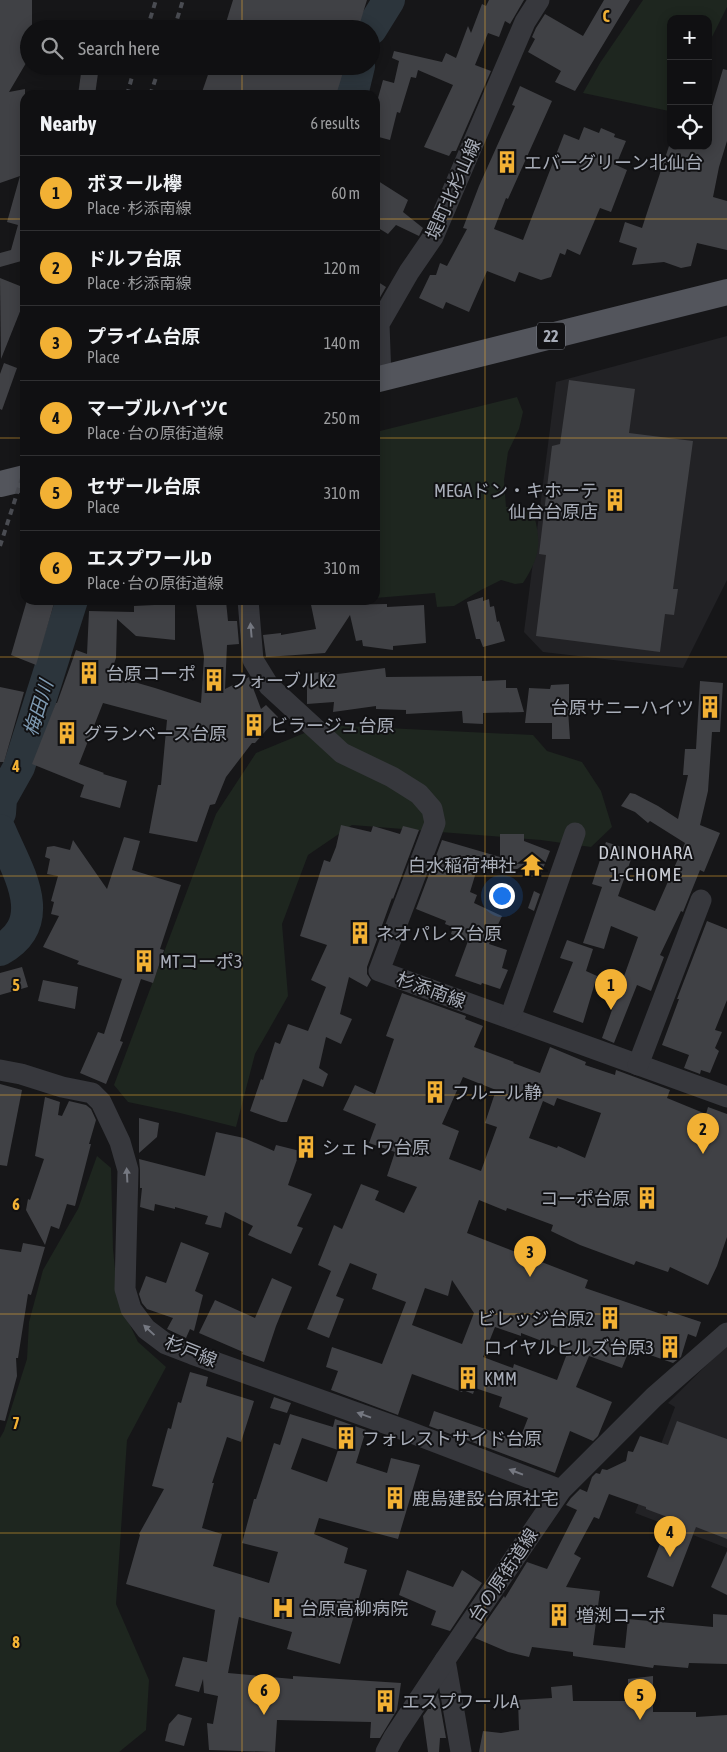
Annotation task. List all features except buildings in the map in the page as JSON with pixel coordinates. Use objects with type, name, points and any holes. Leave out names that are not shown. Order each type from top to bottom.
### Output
[{"type":"main road","name":"22","points":[[380,379],[727,292]]},
{"type":"main road","points":[[0,484],[20,479]]},
{"type":"street","name":"堤町北杉山線","points":[[380,322],[409,272],[433,237],[525,22],[539,0]]},
{"type":"street","name":"杉添南線","points":[[248,605],[253,660],[268,686],[342,753],[392,777],[419,794],[432,809],[435,823],[379,971],[727,1098]]},
{"type":"street","points":[[510,1018],[575,833]]},
{"type":"street","points":[[638,1065],[701,900]]},
{"type":"street","name":"杉戸線","points":[[0,1070],[92,1093],[101,1102],[120,1142],[128,1170],[125,1289],[131,1310],[146,1329],[159,1339],[166,1344],[192,1354],[407,1431],[561,1490]]},
{"type":"street","name":"台の原街道線","points":[[386,1752],[445,1660],[561,1490],[654,1397],[727,1333]]},
{"type":"street","points":[[445,1660],[461,1752]]},
{"type":"shaded area","points":[[643,0],[727,0],[727,7],[712,37],[712,15],[667,15],[667,111],[583,93],[600,63]]},
{"type":"shaded area","points":[[727,336],[727,580],[683,668],[543,652],[524,632],[556,382]]},
{"type":"shaded area","points":[[517,397],[523,412],[519,429],[508,452],[504,480],[506,507],[518,506],[534,515],[538,535],[536,558],[523,583],[515,584],[501,580],[454,606],[437,607],[435,593],[380,598],[380,431]]},
{"type":"shaded area","points":[[324,725],[533,735],[547,751],[582,762],[601,791],[612,827],[591,847],[541,840],[352,825],[308,855],[282,924],[288,996],[255,1054],[236,1127],[128,1102],[114,1085],[216,814],[256,753]]},
{"type":"shaded area","points":[[97,1156],[111,1168],[113,1249],[118,1300],[138,1342],[166,1367],[127,1440],[116,1604],[149,1680],[146,1730],[119,1752],[0,1752],[0,1438],[4,1431],[27,1359],[29,1322],[43,1270],[78,1209]]},
{"type":"shaded area","points":[[727,1345],[727,1548],[635,1513],[675,1407],[668,1403]]},
{"type":"waterway","name":"梅田川","points":[[377,20],[389,0]]},
{"type":"waterway","name":"梅田川","points":[[353,90],[357,75]]},
{"type":"waterway","name":"梅田川","points":[[0,813],[1,799],[19,767],[70,605]]},
{"type":"waterway","name":"梅田川","points":[[0,830],[21,877],[26,894],[27,910],[24,924],[16,938],[0,950]]},
{"type":"railway","points":[[150,20],[156,0]]},
{"type":"railway","points":[[177,20],[183,0]]},
{"type":"railway","points":[[128,90],[133,75]]},
{"type":"railway","points":[[152,90],[157,75]]},
{"type":"railway","points":[[0,546],[20,484]]},
{"type":"place","name":"エバーグリーン北仙台","points":[[507,162]]},
{"type":"place","name":"MEGAドン・キホーテ 仙台台原店","points":[[615,500]]},
{"type":"place","name":"台原コーポ","points":[[89,673]]},
{"type":"place","name":"フォーブルK2","points":[[214,680]]},
{"type":"place","name":"台原サニーハイツ","points":[[710,707]]},
{"type":"place","name":"ビラージュ台原","points":[[254,725]]},
{"type":"place","name":"グランベース台原","points":[[67,733]]},
{"type":"place","name":"白水稲荷神社","points":[[532,865]]},
{"type":"place","name":"ネオパレス台原","points":[[360,933]]},
{"type":"place","name":"MTコーポ3","points":[[144,961]]},
{"type":"place","name":"ボヌール欅","points":[[611,1010]]},
{"type":"place","name":"フルール静","points":[[435,1092]]},
{"type":"place","name":"シェトワ台原","points":[[306,1147]]},
{"type":"place","name":"ドルフ台原","points":[[703,1154]]},
{"type":"place","name":"コーポ台原","points":[[647,1198]]},
{"type":"place","name":"プライム台原","points":[[530,1277]]},
{"type":"place","name":"ビレッジ台原2","points":[[610,1318]]},
{"type":"place","name":"ロイヤルヒルズ台原3","points":[[670,1347]]},
{"type":"place","name":"KMM","points":[[468,1378]]},
{"type":"place","name":"フォレストサイド台原","points":[[346,1438]]},
{"type":"place","name":"鹿島建設 台原社宅","points":[[395,1498]]},
{"type":"place","name":"マーブルハイツC","points":[[670,1557]]},
{"type":"place","name":"台原高柳病院","points":[[283,1608]]},
{"type":"place","name":"増渕コーポ","points":[[559,1615]]},
{"type":"place","name":"エスプワールA","points":[[385,1701]]},
{"type":"place","name":"エスプワールD","points":[[264,1715]]},
{"type":"place","name":"セザール台原","points":[[640,1720]]},
{"type":"district","name":"DAINOHARA 1-CHOME","points":[[646,863]]}]
